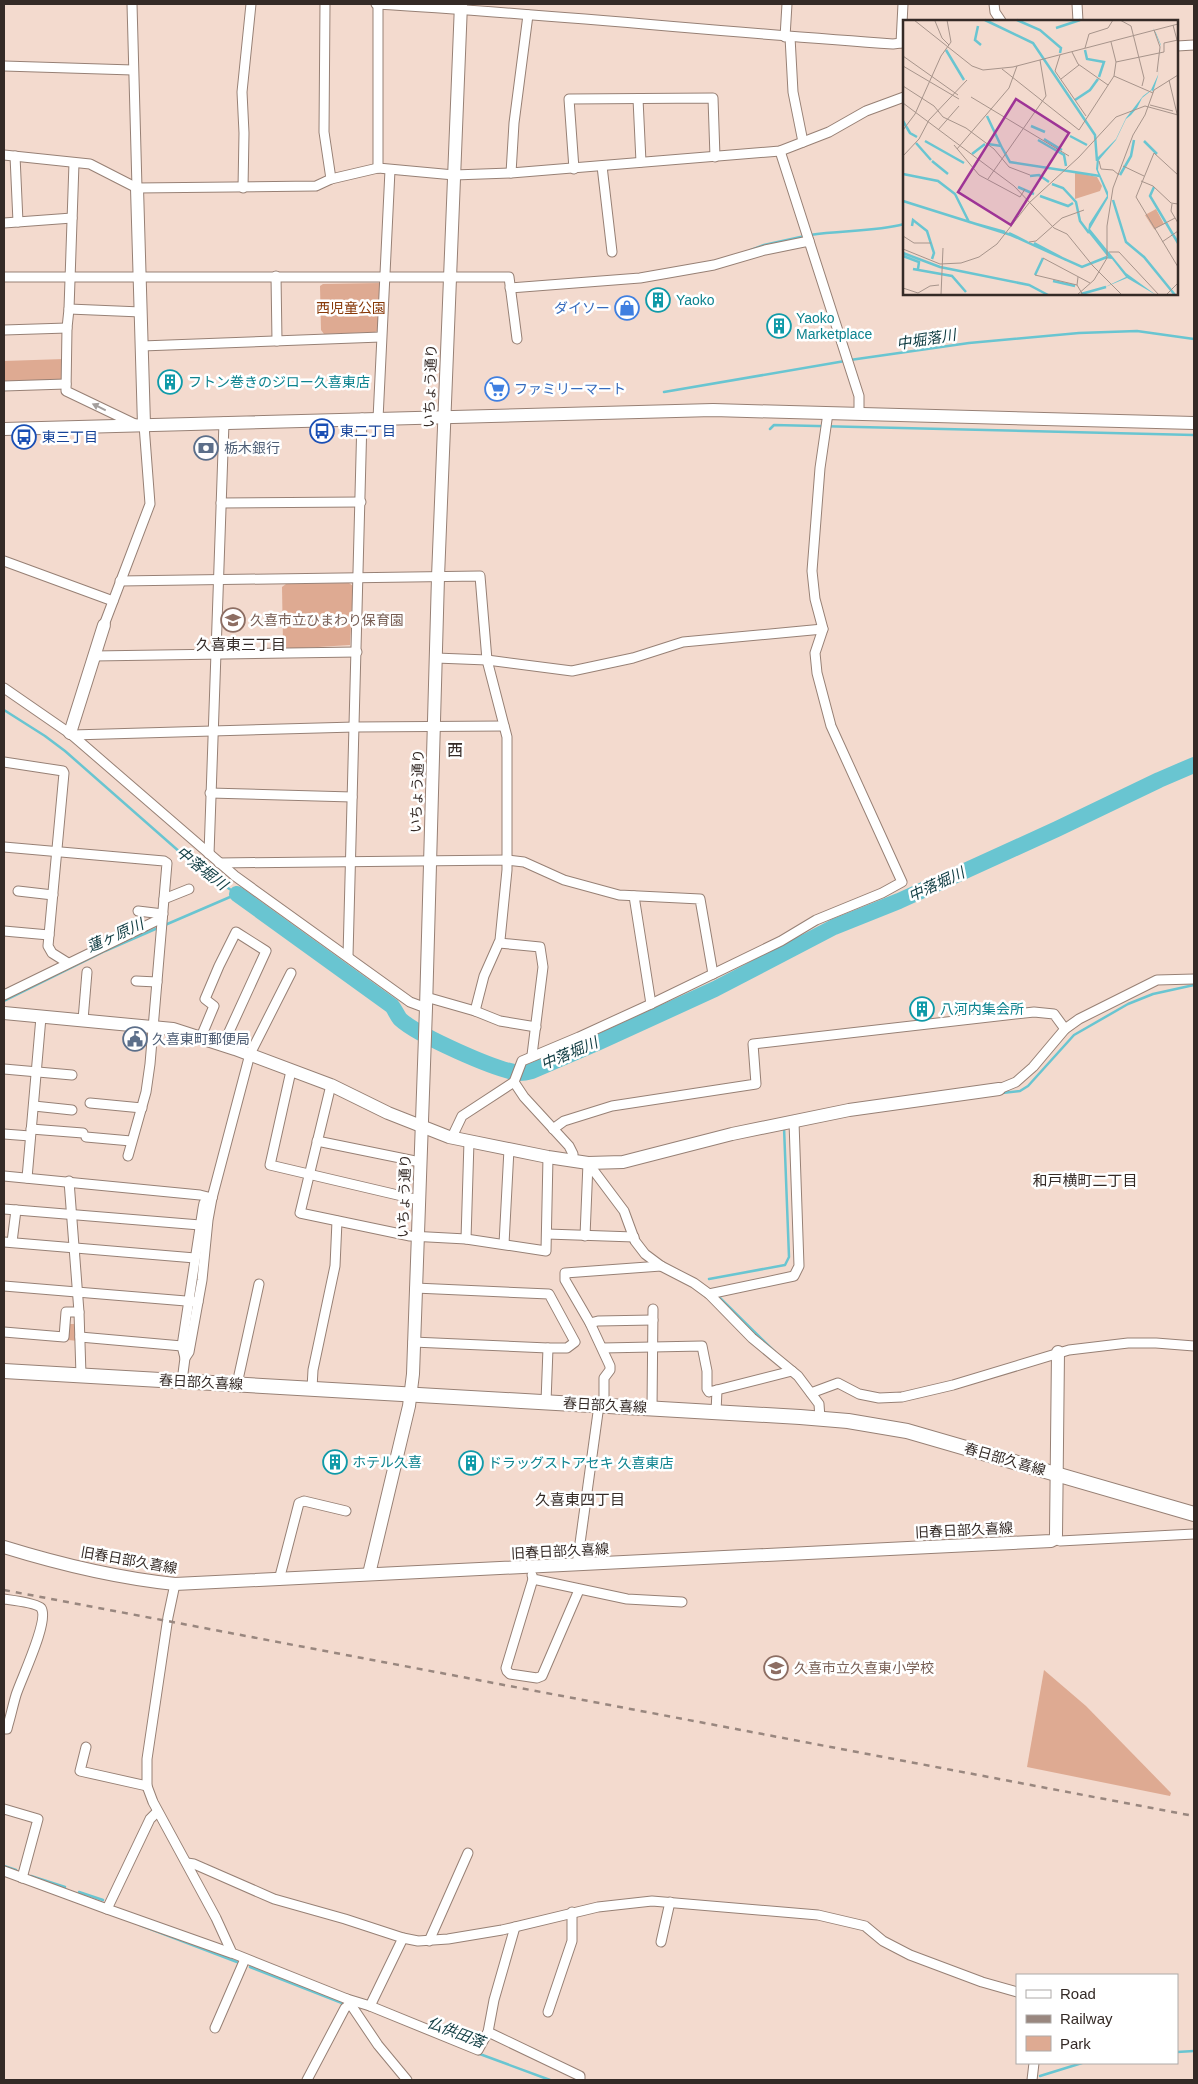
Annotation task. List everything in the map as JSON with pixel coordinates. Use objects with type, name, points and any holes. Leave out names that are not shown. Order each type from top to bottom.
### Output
[{"type":"main road","name":"春日部久喜線","points":[[4,1371],[820,1418],[907,1431],[1194,1514]]},
{"type":"street","points":[[71,734],[104,625],[150,504],[141,425],[142,346],[132,4]]},
{"type":"street","points":[[243,188],[244,132],[242,92],[252,4]]},
{"type":"street","points":[[325,4],[324,132],[331,179]]},
{"type":"street","points":[[378,168],[377,4],[461,6],[528,15],[894,44],[903,44],[903,4]]},
{"type":"street","points":[[787,4],[793,92],[803,142]]},
{"type":"street","points":[[994,4],[1000,20]]},
{"type":"street","points":[[1077,4],[1078,20]]},
{"type":"street","name":"いちょう通り","points":[[369,1574],[411,1393],[425,1040],[438,577],[461,6]]},
{"type":"street","points":[[511,173],[514,123],[528,15]]},
{"type":"street","points":[[1178,46],[1194,45]]},
{"type":"street","points":[[4,66],[133,70]]},
{"type":"street","points":[[4,155],[90,164],[137,188],[316,186],[331,179],[378,168],[454,175],[511,173],[780,151],[829,132],[866,111],[903,97]]},
{"type":"street","points":[[574,169],[570,99],[713,98],[715,157]]},
{"type":"street","points":[[638,99],[641,162]]},
{"type":"street","points":[[780,151],[858,396],[859,414]]},
{"type":"street","points":[[16,156],[18,222]]},
{"type":"street","points":[[74,162],[66,391],[141,425]]},
{"type":"street","points":[[602,166],[612,252]]},
{"type":"street","points":[[378,419],[390,170]]},
{"type":"street","points":[[4,223],[72,218]]},
{"type":"street","points":[[510,288],[640,278],[714,264],[765,250],[809,241]]},
{"type":"street","points":[[276,276],[277,342]]},
{"type":"street","points":[[4,277],[449,276],[509,278],[518,339]]},
{"type":"street","points":[[70,309],[141,312]]},
{"type":"street","points":[[4,330],[67,328]]},
{"type":"street","points":[[142,346],[381,337]]},
{"type":"street","points":[[4,386],[66,384]]},
{"type":"street","points":[[4,429],[713,410],[1194,423]]},
{"type":"street","points":[[452,1137],[457,1125],[468,1112],[514,1082],[522,1061],[651,1004],[781,941],[816,920],[882,893],[902,882],[831,726],[817,673],[815,653],[823,629],[815,599],[812,571],[818,488],[828,413]]},
{"type":"street","points":[[348,956],[352,863],[362,418]]},
{"type":"street","points":[[209,854],[224,422]]},
{"type":"street","points":[[221,503],[361,502]]},
{"type":"street","points":[[4,562],[113,601]]},
{"type":"street","points":[[120,582],[480,576],[487,660],[507,737],[507,860],[499,943],[484,976],[475,1011]]},
{"type":"street","points":[[436,658],[487,660],[572,671],[633,658],[683,642],[823,629]]},
{"type":"street","points":[[94,656],[357,652]]},
{"type":"street","points":[[4,688],[71,734],[219,863],[410,1002],[426,1009],[475,1011],[500,1021],[536,1027]]},
{"type":"street","points":[[71,734],[355,727],[504,726]]},
{"type":"street","points":[[4,762],[63,771],[48,946],[52,953],[68,963]]},
{"type":"street","points":[[210,793],[352,798]]},
{"type":"street","points":[[4,847],[166,862],[150,1064],[142,1108],[128,1156]]},
{"type":"street","points":[[219,863],[507,860],[524,862],[564,880],[618,895],[700,899],[713,974]]},
{"type":"street","points":[[164,899],[189,889]]},
{"type":"street","points":[[18,891],[53,894]]},
{"type":"street","points":[[634,896],[651,1004]]},
{"type":"street","points":[[138,911],[162,921]]},
{"type":"street","points":[[4,995],[68,963],[162,921]]},
{"type":"street","points":[[4,930],[49,935]]},
{"type":"street","points":[[202,1037],[214,1006],[206,999],[219,966],[236,932],[266,951],[223,1045]]},
{"type":"street","points":[[499,943],[540,947],[543,966],[532,1056]]},
{"type":"street","points":[[83,1020],[88,972]]},
{"type":"street","points":[[182,1381],[185,1358],[188,1352],[204,1272],[207,1230],[212,1198],[250,1054],[291,973]]},
{"type":"street","points":[[4,1013],[173,1029],[250,1054],[331,1085],[388,1113],[452,1137],[573,1162],[623,1162],[724,1136],[849,1110],[999,1089],[1016,1082],[1022,1077],[1065,1029],[1079,1019],[1157,980],[1194,979]]},
{"type":"street","points":[[136,981],[156,982]]},
{"type":"street","points":[[554,1129],[564,1121],[612,1106],[756,1084],[754,1044],[1034,1012],[1054,1014],[1065,1029]]},
{"type":"street","points":[[27,1178],[41,1017]]},
{"type":"street","points":[[4,1069],[72,1075]]},
{"type":"street","points":[[291,1071],[270,1165],[419,1200]]},
{"type":"street","points":[[514,1082],[524,1097],[572,1150],[573,1162]]},
{"type":"street","points":[[331,1085],[300,1213],[418,1237],[466,1239],[546,1251],[548,1157]]},
{"type":"street","points":[[90,1103],[142,1108]]},
{"type":"street","points":[[34,1106],[72,1110]]},
{"type":"street","points":[[709,1294],[794,1276],[798,1266],[794,1122]]},
{"type":"street","points":[[4,1134],[85,1135],[131,1141]]},
{"type":"street","points":[[317,1141],[420,1162]]},
{"type":"street","points":[[466,1239],[469,1141]]},
{"type":"street","points":[[504,1244],[509,1149]]},
{"type":"street","points":[[585,1236],[588,1163]]},
{"type":"street","points":[[588,1163],[624,1211],[634,1238],[645,1254],[661,1266],[694,1283],[709,1294],[752,1338],[792,1371],[812,1393],[819,1404],[820,1418]]},
{"type":"street","points":[[4,1176],[69,1181],[200,1195],[212,1198]]},
{"type":"street","points":[[69,1181],[79,1312],[81,1375]]},
{"type":"street","points":[[185,1358],[182,1346],[200,1225],[204,1203],[212,1198]]},
{"type":"street","points":[[4,1209],[200,1225]]},
{"type":"street","points":[[16,1210],[8,1242],[195,1258]]},
{"type":"street","points":[[312,1388],[313,1370],[335,1266],[337,1221]]},
{"type":"street","points":[[547,1234],[634,1238]]},
{"type":"street","points":[[577,1565],[604,1378],[610,1370],[610,1366],[590,1323],[565,1280],[565,1273],[661,1266]]},
{"type":"street","points":[[194,1269],[204,1272]]},
{"type":"street","points":[[237,1384],[259,1284]]},
{"type":"street","points":[[4,1286],[198,1302]]},
{"type":"street","points":[[413,1342],[567,1348],[575,1342],[549,1294],[415,1288]]},
{"type":"street","points":[[652,1408],[654,1309]]},
{"type":"street","points":[[4,1332],[64,1337],[66,1312],[79,1312]]},
{"type":"street","points":[[590,1323],[598,1320],[653,1320]]},
{"type":"street","points":[[80,1337],[182,1346]]},
{"type":"street","points":[[812,1393],[838,1383],[859,1394],[878,1398],[902,1397],[953,1385],[1069,1350],[1128,1343],[1194,1346]]},
{"type":"street","points":[[603,1348],[702,1346],[707,1371],[707,1389],[709,1392],[792,1371]]},
{"type":"street","points":[[546,1402],[548,1348]]},
{"type":"street","points":[[1058,1352],[1055,1540],[1194,1534]]},
{"type":"street","points":[[716,1412],[717,1390]]},
{"type":"street","points":[[279,1580],[300,1503],[304,1501],[346,1511]]},
{"type":"street","name":"旧春日部久喜線","points":[[4,1547],[95,1570],[175,1584],[369,1574],[532,1573],[577,1565],[1055,1540]]},
{"type":"street","points":[[579,1590],[542,1676],[537,1678],[506,1672],[532,1573],[579,1590],[627,1599],[682,1602]]},
{"type":"street","points":[[175,1584],[168,1617],[147,1759],[148,1786],[157,1812],[187,1863],[232,1953]]},
{"type":"street","points":[[4,1599],[38,1605],[42,1610],[43,1616],[37,1640],[16,1694],[7,1729],[4,1728]]},
{"type":"street","points":[[86,1748],[80,1771],[148,1786]]},
{"type":"street","points":[[4,1809],[38,1819],[22,1878]]},
{"type":"street","points":[[107,1909],[150,1819],[157,1812]]},
{"type":"street","points":[[429,1941],[468,1853]]},
{"type":"street","points":[[187,1863],[194,1864],[274,1899],[403,1938],[429,1941],[515,1927],[572,1912],[652,1901],[818,1915],[865,1926],[882,1942],[910,1955],[982,1982],[1016,1992]]},
{"type":"street","points":[[4,1872],[232,1953],[348,2002],[370,2006],[478,2050],[488,2032],[494,2000],[515,1927]]},
{"type":"street","points":[[662,1942],[670,1902]]},
{"type":"street","points":[[548,2012],[572,1941],[572,1912]]},
{"type":"street","points":[[370,2006],[403,1938]]},
{"type":"street","points":[[215,2028],[246,1959]]},
{"type":"street","points":[[307,2080],[348,2002]]},
{"type":"street","points":[[348,2002],[407,2080]]},
{"type":"street","points":[[488,2032],[580,2076],[580,2080]]},
{"type":"street","points":[[1032,2080],[1034,2064]]},
{"type":"green space","name":"西児童公園","points":[[380,283],[379,330],[375,332],[324,334],[321,330],[320,286],[323,284]]},
{"type":"green space","points":[[64,359],[63,379],[58,381],[4,383],[4,361]]},
{"type":"green space","points":[[349,583],[353,586],[350,645],[286,649],[283,644],[282,587],[286,584]]},
{"type":"green space","points":[[69,1324],[76,1324],[78,1341],[68,1340]]},
{"type":"green space","points":[[1044,1670],[1086,1706],[1171,1793],[1170,1796],[1027,1767]]},
{"type":"waterway","points":[[810,235],[893,227],[903,224]]},
{"type":"waterway","points":[[751,250],[764,245],[805,236]]},
{"type":"waterway","name":"中堀落川","points":[[850,360],[969,343],[1079,333],[1137,331],[1194,339]]},
{"type":"waterway","name":"中堀落川","points":[[664,392],[845,361]]},
{"type":"waterway","points":[[770,429],[774,425],[1194,435]]},
{"type":"waterway","name":"中落堀川","points":[[4,710],[65,751],[198,868],[237,894]]},
{"type":"waterway","name":"中落堀川","points":[[237,894],[392,1006],[400,1019],[409,1026],[439,1043],[476,1059],[509,1071],[524,1073],[597,1043],[715,989],[834,927],[899,901],[1194,765]]},
{"type":"waterway","name":"蓮ヶ原川","points":[[165,925],[237,894]]},
{"type":"waterway","name":"蓮ヶ原川","points":[[4,1001],[105,951],[160,927]]},
{"type":"waterway","points":[[1002,1093],[1020,1091],[1028,1086],[1074,1035],[1128,1004],[1153,994],[1194,985]]},
{"type":"waterway","points":[[709,1279],[785,1265],[789,1257],[784,1127]]},
{"type":"waterway","points":[[717,1295],[775,1352]]},
{"type":"waterway","name":"仏供田落","points":[[4,1866],[16,1870]]},
{"type":"waterway","name":"仏供田落","points":[[31,1876],[65,1887]]},
{"type":"waterway","name":"仏供田落","points":[[79,1892],[103,1900]]},
{"type":"waterway","name":"仏供田落","points":[[140,1925],[237,1962]]},
{"type":"waterway","name":"仏供田落","points":[[250,1967],[342,2003]]},
{"type":"waterway","name":"仏供田落","points":[[1178,2052],[1194,2051]]},
{"type":"waterway","name":"仏供田落","points":[[477,2053],[550,2080]]},
{"type":"waterway","name":"仏供田落","points":[[1040,2076],[1079,2064]]},
{"type":"railway","points":[[4,1590],[1194,1816]]},
{"type":"place","name":"Yaoko","points":[[658,300]]},
{"type":"place","name":"ダイソー","points":[[627,308]]},
{"type":"place","name":"Yaoko Marketplace","points":[[779,326]]},
{"type":"place","name":"フトン巻きのジロー久喜東店","points":[[170,382]]},
{"type":"place","name":"ファミリーマート","points":[[497,389]]},
{"type":"place","name":"東二丁目","points":[[322,431]]},
{"type":"place","name":"東三丁目","points":[[24,437]]},
{"type":"place","name":"栃木銀行","points":[[206,448]]},
{"type":"place","name":"久喜市立ひまわり保育園","points":[[233,620]]},
{"type":"place","name":"八河内集会所","points":[[922,1009]]},
{"type":"place","name":"久喜東町郵便局","points":[[135,1039]]},
{"type":"place","name":"ホテル久喜","points":[[335,1462]]},
{"type":"place","name":"ドラッグストアセキ 久喜東店","points":[[471,1463]]},
{"type":"place","name":"久喜市立久喜東小学校","points":[[776,1668]]},
{"type":"district","name":"久喜東三丁目","points":[[241,644]]},
{"type":"district","name":"西","points":[[455,750]]},
{"type":"district","name":"和戸横町二丁目","points":[[1085,1180]]},
{"type":"district","name":"久喜東四丁目","points":[[580,1499]]}]
